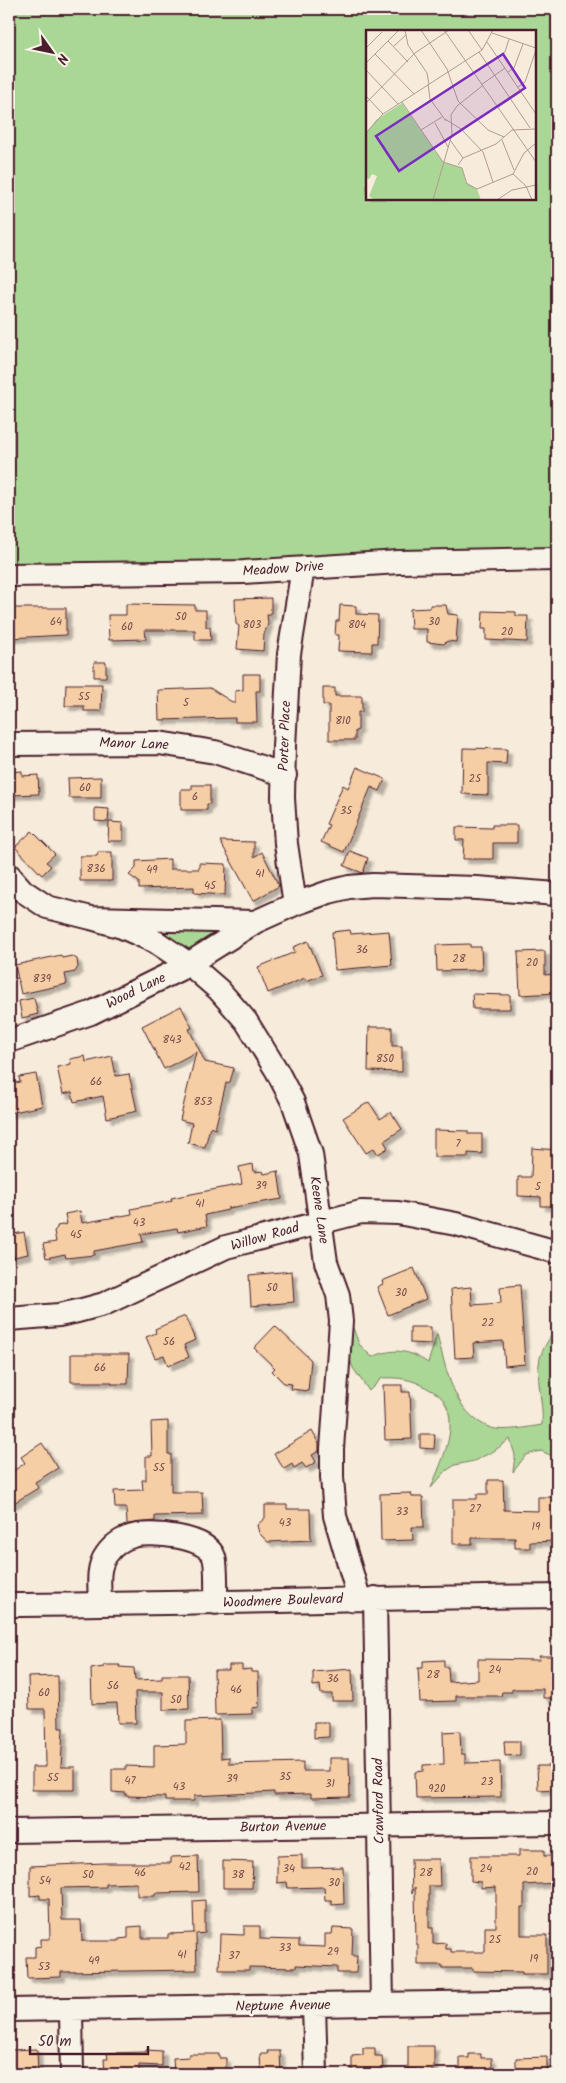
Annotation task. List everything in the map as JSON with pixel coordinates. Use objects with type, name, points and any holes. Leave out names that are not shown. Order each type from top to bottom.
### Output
[{"type":"street","name":"Meadow Drive","points":[[9,574],[244,572],[399,562],[557,559]]},
{"type":"street","name":"Porter Place","points":[[295,904],[286,844],[283,798],[285,775],[284,746],[289,654],[303,568]]},
{"type":"street","name":"Manor Lane","points":[[9,744],[159,743],[215,752],[285,775]]},
{"type":"street","points":[[9,875],[23,891],[47,907],[91,918],[255,922]]},
{"type":"street","name":"Wood Lane","points":[[9,1041],[91,1013],[189,964],[255,922],[295,904],[349,888],[373,885],[477,888],[557,894]]},
{"type":"street","name":"Keene Lane","points":[[91,918],[135,932],[156,942],[189,964],[237,1009],[277,1071],[293,1102],[312,1154],[326,1262],[338,1295],[341,1321],[332,1449],[335,1516],[367,1598]]},
{"type":"street","name":"Willow Road","points":[[9,1319],[59,1315],[95,1306],[226,1248],[361,1212],[398,1213],[456,1224],[557,1252]]},
{"type":"street","points":[[100,1604],[100,1568],[105,1556],[118,1542],[135,1535],[186,1538],[206,1547],[214,1556],[216,1603]]},
{"type":"street","name":"Woodmere Boulevard","points":[[9,1605],[557,1596]]},
{"type":"street","name":"Crawford Road","points":[[367,1598],[379,1826],[382,2004]]},
{"type":"street","name":"Burton Avenue","points":[[9,1832],[557,1822]]},
{"type":"street","name":"Neptune Avenue","points":[[9,2010],[557,2001]]},
{"type":"street","points":[[314,2006],[316,2074]]},
{"type":"street","points":[[71,2009],[72,2074]]},
{"type":"green space","points":[[9,9],[557,9],[557,554],[9,573]]},
{"type":"green space","points":[[126,923],[245,924],[190,960]]},
{"type":"green space","points":[[352,1325],[359,1344],[372,1357],[387,1352],[400,1351],[428,1363],[437,1334],[448,1375],[460,1401],[478,1421],[491,1428],[503,1430],[542,1425],[539,1366],[542,1352],[552,1334],[557,1344],[557,1434],[554,1436],[557,1441],[557,1458],[541,1451],[526,1455],[513,1472],[515,1455],[510,1439],[494,1451],[474,1461],[455,1465],[446,1471],[431,1488],[448,1442],[450,1417],[447,1406],[437,1394],[416,1382],[405,1379],[382,1378],[369,1391],[353,1368],[347,1351]]},
{"type":"building","points":[[271,598],[271,615],[267,615],[268,624],[264,634],[263,651],[237,649],[239,626],[236,624],[235,599]]},
{"type":"building","points":[[126,604],[195,605],[195,610],[206,610],[206,627],[210,627],[211,640],[195,640],[195,630],[145,630],[146,639],[109,640],[108,615],[126,615]]},
{"type":"building","points":[[340,605],[356,606],[356,614],[378,615],[377,643],[372,643],[372,652],[338,651],[339,635],[335,635],[336,621],[339,621]]},
{"type":"building","points":[[430,605],[446,605],[448,614],[458,615],[456,642],[447,641],[444,644],[427,642],[427,629],[411,629],[410,609],[430,608]]},
{"type":"building","points":[[9,608],[66,608],[66,635],[9,638]]},
{"type":"building","points":[[483,611],[516,612],[516,616],[528,616],[527,642],[486,640],[486,629],[482,629]]},
{"type":"building","points":[[94,662],[106,662],[106,677],[94,677]]},
{"type":"building","points":[[243,674],[260,674],[260,691],[256,691],[257,722],[235,722],[235,718],[159,720],[158,690],[210,688],[235,704],[235,691],[243,690]]},
{"type":"building","points":[[66,684],[102,684],[101,711],[84,711],[84,706],[65,706]]},
{"type":"building","points":[[323,688],[335,688],[335,696],[362,696],[362,712],[358,712],[358,730],[355,731],[355,740],[329,740],[329,705],[323,705]]},
{"type":"building","points":[[463,748],[507,749],[506,764],[488,763],[488,795],[462,794]]},
{"type":"building","points":[[357,767],[385,779],[380,791],[371,787],[344,852],[321,842],[329,825],[326,824],[343,785],[348,788]]},
{"type":"building","points":[[22,771],[22,776],[38,775],[39,794],[9,795],[9,772]]},
{"type":"building","points":[[101,777],[101,798],[69,798],[68,778]]},
{"type":"building","points":[[192,785],[210,785],[210,804],[207,804],[207,810],[181,810],[181,789],[192,789]]},
{"type":"building","points":[[95,808],[109,809],[108,822],[95,821]]},
{"type":"building","points":[[109,822],[123,823],[123,841],[108,841]]},
{"type":"building","points":[[492,825],[517,825],[517,843],[493,843],[493,859],[463,859],[464,840],[456,840],[456,827],[492,828]]},
{"type":"building","points":[[32,831],[55,854],[46,862],[51,866],[42,875],[15,847]]},
{"type":"building","points":[[220,841],[254,842],[254,857],[262,852],[279,886],[253,901]]},
{"type":"building","points":[[350,851],[368,858],[363,873],[344,866]]},
{"type":"building","points":[[98,852],[112,852],[112,881],[80,881],[80,856],[97,856]]},
{"type":"building","points":[[170,859],[170,869],[199,869],[199,863],[226,864],[225,895],[194,893],[194,887],[139,889],[139,882],[129,875],[136,868],[136,861]]},
{"type":"building","points":[[350,930],[351,934],[389,931],[392,965],[335,970],[332,932]]},
{"type":"building","points":[[308,941],[322,975],[306,981],[305,978],[268,993],[258,967],[295,952],[293,947]]},
{"type":"building","points":[[470,944],[470,947],[481,947],[482,970],[437,971],[436,945]]},
{"type":"building","points":[[545,951],[545,975],[556,974],[556,993],[520,995],[518,952]]},
{"type":"building","points":[[61,955],[62,958],[72,956],[77,959],[78,967],[75,972],[65,974],[67,984],[21,994],[15,965]]},
{"type":"building","points":[[472,994],[510,995],[510,1009],[473,1009]]},
{"type":"building","points":[[34,998],[38,1014],[22,1018],[19,1001]]},
{"type":"building","points":[[181,1006],[192,1028],[189,1029],[205,1062],[234,1068],[230,1082],[226,1083],[215,1129],[210,1127],[205,1147],[188,1143],[192,1123],[180,1120],[196,1052],[164,1069],[142,1026]]},
{"type":"building","points":[[369,1027],[392,1027],[392,1046],[402,1046],[402,1072],[368,1071]]},
{"type":"building","points":[[85,1056],[86,1062],[112,1056],[116,1076],[129,1074],[137,1111],[107,1118],[103,1096],[74,1102],[72,1092],[63,1094],[57,1067],[71,1064],[70,1059]]},
{"type":"building","points":[[36,1074],[42,1106],[9,1113],[9,1084],[20,1082],[19,1077]]},
{"type":"building","points":[[369,1102],[380,1119],[391,1112],[402,1129],[384,1141],[388,1148],[378,1154],[374,1148],[366,1153],[343,1118]]},
{"type":"building","points":[[434,1130],[468,1131],[468,1134],[482,1134],[482,1154],[468,1153],[468,1157],[434,1157]]},
{"type":"building","points":[[532,1148],[557,1150],[557,1206],[541,1206],[541,1197],[518,1196],[518,1177],[531,1177]]},
{"type":"building","points":[[253,1164],[254,1172],[263,1171],[264,1174],[278,1171],[282,1199],[228,1208],[228,1210],[205,1215],[207,1226],[178,1232],[177,1228],[141,1234],[143,1242],[94,1251],[94,1255],[66,1258],[65,1254],[46,1258],[43,1244],[56,1242],[54,1231],[57,1226],[67,1224],[65,1214],[80,1211],[82,1223],[132,1214],[131,1209],[172,1201],[171,1198],[242,1184],[239,1167]]},
{"type":"building","points":[[24,1232],[28,1254],[9,1258],[9,1235]]},
{"type":"building","points":[[414,1268],[426,1299],[388,1315],[377,1287],[383,1284],[382,1281]]},
{"type":"building","points":[[292,1271],[294,1302],[251,1306],[249,1275]]},
{"type":"building","points":[[520,1285],[525,1364],[505,1366],[503,1341],[473,1343],[474,1357],[455,1358],[451,1289],[471,1287],[472,1305],[501,1303],[500,1287]]},
{"type":"building","points":[[185,1316],[195,1340],[184,1345],[189,1357],[168,1366],[164,1355],[155,1358],[146,1337],[156,1333],[155,1329]]},
{"type":"building","points":[[275,1326],[311,1360],[308,1391],[291,1389],[292,1384],[284,1383],[272,1371],[275,1368],[254,1348]]},
{"type":"building","points":[[410,1327],[431,1327],[431,1344],[410,1343]]},
{"type":"building","points":[[71,1354],[129,1354],[128,1384],[71,1382]]},
{"type":"building","points":[[383,1385],[402,1385],[402,1392],[410,1392],[412,1439],[385,1440]]},
{"type":"building","points":[[168,1421],[168,1454],[171,1454],[171,1492],[202,1492],[203,1515],[155,1516],[155,1521],[127,1524],[126,1508],[115,1508],[114,1491],[143,1490],[142,1480],[146,1480],[146,1456],[152,1456],[151,1422]]},
{"type":"building","points":[[312,1431],[319,1444],[319,1451],[312,1455],[316,1462],[306,1468],[302,1463],[294,1468],[292,1464],[284,1469],[274,1454]]},
{"type":"building","points":[[420,1434],[435,1434],[434,1449],[420,1448]]},
{"type":"building","points":[[42,1443],[58,1468],[35,1482],[38,1488],[9,1506],[9,1474],[25,1463],[21,1457]]},
{"type":"building","points":[[488,1480],[503,1480],[504,1510],[538,1511],[538,1497],[555,1497],[557,1541],[530,1542],[530,1548],[515,1548],[515,1538],[472,1538],[472,1544],[453,1544],[453,1499],[477,1499],[477,1494],[488,1494]]},
{"type":"building","points":[[411,1493],[412,1497],[423,1497],[424,1527],[412,1527],[413,1540],[381,1541],[380,1494]]},
{"type":"building","points":[[265,1505],[287,1505],[287,1509],[310,1509],[311,1540],[268,1542],[259,1533],[257,1525],[265,1518]]},
{"type":"building","points":[[539,1656],[557,1656],[557,1698],[543,1698],[543,1689],[512,1689],[512,1692],[502,1692],[501,1696],[456,1696],[456,1701],[420,1702],[418,1668],[423,1668],[423,1661],[444,1660],[444,1667],[448,1667],[449,1682],[478,1680],[478,1659],[539,1660]]},
{"type":"building","points":[[104,1665],[120,1665],[119,1667],[134,1668],[135,1680],[162,1679],[162,1675],[188,1675],[189,1709],[163,1710],[163,1692],[135,1692],[136,1723],[118,1723],[117,1703],[92,1704],[91,1669],[104,1667]]},
{"type":"building","points":[[229,1665],[242,1665],[242,1670],[251,1669],[251,1672],[258,1672],[259,1707],[252,1708],[252,1714],[215,1715],[214,1670],[229,1670]]},
{"type":"building","points":[[352,1669],[353,1701],[332,1701],[332,1694],[321,1694],[320,1685],[313,1686],[313,1672]]},
{"type":"building","points":[[58,1676],[59,1728],[63,1728],[61,1767],[75,1767],[75,1790],[32,1790],[32,1767],[46,1767],[45,1709],[29,1709],[28,1677]]},
{"type":"building","points":[[220,1720],[221,1758],[229,1757],[229,1764],[303,1762],[303,1771],[329,1771],[329,1758],[349,1758],[350,1797],[311,1798],[311,1794],[274,1795],[274,1792],[194,1796],[194,1801],[165,1801],[165,1797],[126,1796],[126,1793],[112,1792],[112,1769],[126,1769],[126,1766],[154,1767],[154,1745],[186,1744],[186,1721]]},
{"type":"building","points":[[314,1722],[329,1722],[329,1737],[314,1738]]},
{"type":"building","points":[[460,1731],[461,1754],[465,1754],[465,1763],[500,1762],[501,1797],[416,1798],[415,1772],[423,1771],[423,1765],[444,1764],[443,1732]]},
{"type":"building","points":[[504,1741],[520,1741],[520,1755],[505,1756]]},
{"type":"building","points":[[537,1766],[557,1766],[557,1789],[538,1790]]},
{"type":"building","points":[[519,1850],[544,1850],[544,1856],[557,1856],[557,1883],[524,1885],[524,1907],[521,1907],[521,1935],[547,1935],[547,1974],[473,1971],[473,1968],[442,1968],[442,1965],[418,1965],[415,1887],[412,1893],[411,1859],[439,1859],[440,1886],[429,1886],[429,1928],[433,1928],[433,1944],[446,1943],[446,1949],[451,1949],[451,1952],[485,1952],[485,1927],[496,1927],[496,1887],[481,1888],[481,1882],[471,1881],[471,1856],[519,1856]]},
{"type":"building","points":[[302,1855],[302,1868],[343,1867],[344,1904],[332,1905],[332,1900],[325,1900],[324,1887],[288,1888],[287,1882],[277,1883],[277,1856]]},
{"type":"building","points":[[198,1856],[199,1892],[155,1893],[155,1896],[137,1896],[137,1883],[106,1884],[106,1887],[61,1888],[62,1920],[81,1920],[82,1941],[119,1941],[119,1939],[128,1938],[128,1927],[142,1926],[142,1938],[168,1938],[168,1934],[194,1933],[193,1901],[205,1900],[205,1933],[196,1934],[197,1970],[61,1972],[61,1977],[27,1978],[26,1957],[35,1957],[35,1947],[41,1946],[41,1939],[50,1939],[49,1899],[40,1899],[40,1895],[30,1896],[30,1866],[171,1863],[171,1857]]},
{"type":"building","points":[[223,1861],[253,1862],[252,1888],[223,1888]]},
{"type":"building","points":[[244,1926],[260,1926],[260,1939],[299,1940],[299,1946],[325,1947],[325,1934],[332,1934],[333,1928],[353,1929],[352,1956],[357,1956],[356,1973],[337,1973],[337,1967],[296,1965],[296,1968],[249,1967],[249,1970],[219,1970],[220,1934],[244,1935]]},
{"type":"building","points":[[408,2046],[434,2046],[434,2069],[432,2069],[432,2074],[416,2074],[416,2069],[408,2069]]},
{"type":"building","points":[[363,2048],[375,2048],[375,2056],[382,2056],[383,2070],[377,2070],[377,2074],[352,2074],[352,2056],[363,2055]]},
{"type":"building","points":[[37,2049],[38,2074],[11,2074],[10,2050]]},
{"type":"building","points":[[146,2050],[162,2051],[162,2066],[139,2065],[139,2074],[105,2074],[104,2059],[108,2059],[107,2053],[146,2052]]},
{"type":"building","points":[[267,2051],[280,2051],[281,2074],[261,2074],[260,2054],[268,2054]]},
{"type":"building","points":[[189,2054],[219,2054],[219,2058],[226,2058],[226,2074],[174,2074],[173,2058],[189,2057]]},
{"type":"building","points":[[469,2054],[481,2054],[481,2058],[492,2058],[492,2074],[460,2074],[460,2058],[469,2058]]},
{"type":"building","points":[[547,2057],[547,2074],[516,2074],[516,2058]]}]
